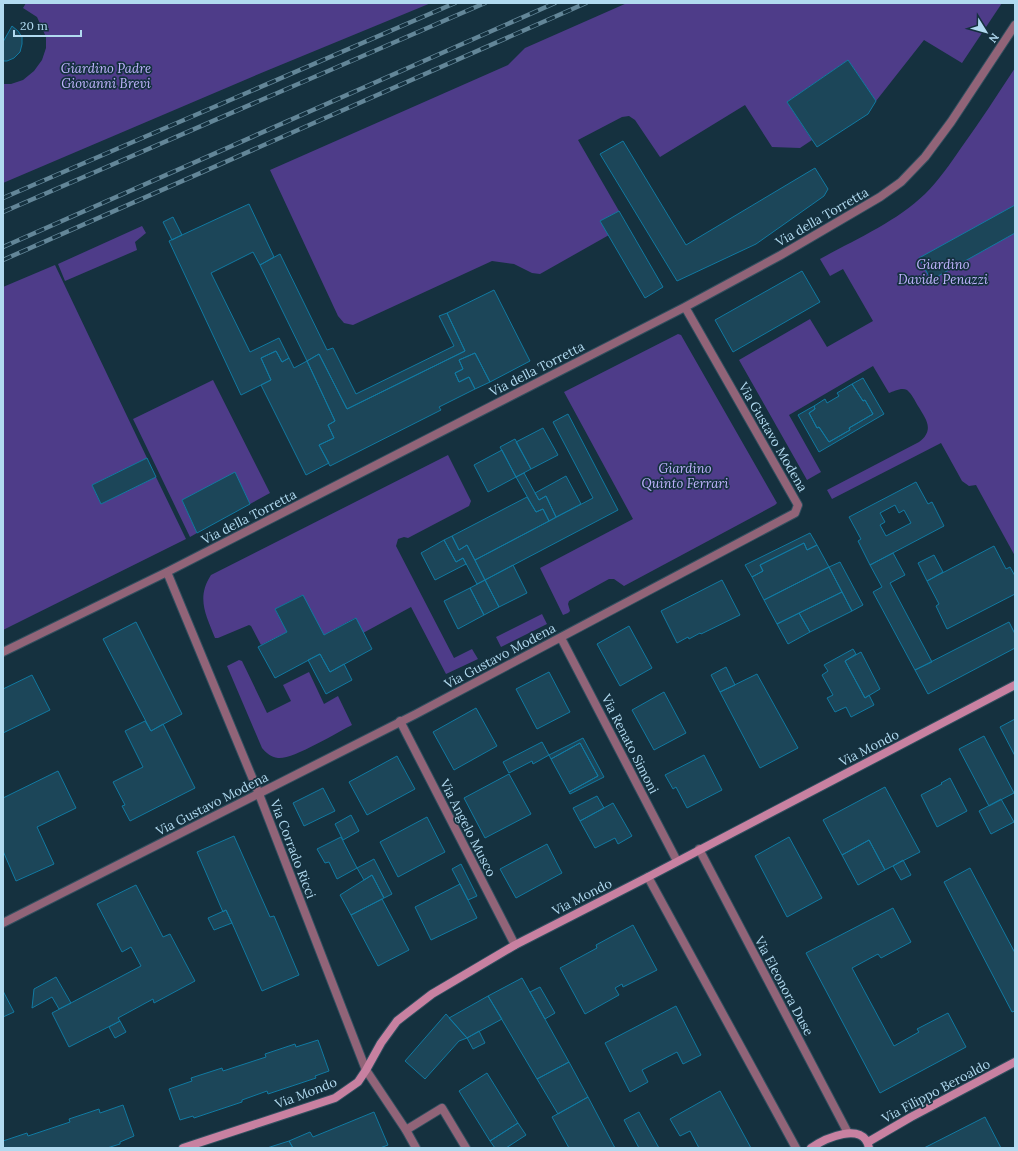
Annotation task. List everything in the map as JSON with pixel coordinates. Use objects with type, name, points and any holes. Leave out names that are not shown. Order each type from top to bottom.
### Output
[{"type":"street","name":"Via della Torretta","points":[[3,652],[167,572],[685,307],[750,273],[880,197],[901,182],[925,157],[1015,25]]},
{"type":"street","name":"Via Gustavo Modena","points":[[3,923],[400,722],[795,513],[798,505],[685,307]]},
{"type":"street","name":"Via Corrado Ricci","points":[[167,572],[259,794],[366,1070],[406,1130],[416,1148]]},
{"type":"street","name":"Via Renato Simoni","points":[[561,638],[677,861]]},
{"type":"street","name":"Via Mondo","points":[[184,1148],[335,1098],[358,1082],[380,1043],[396,1021],[432,994],[515,945],[1015,685]]},
{"type":"street","name":"Via Angelo Musco","points":[[400,722],[515,945]]},
{"type":"street","name":"Via Eleonora Duse","points":[[699,849],[848,1133]]},
{"type":"street","points":[[648,877],[796,1148]]},
{"type":"street","name":"Via Filippo Beroaldo","points":[[868,1145],[911,1117],[1015,1062]]},
{"type":"street","points":[[406,1130],[442,1108],[466,1148]]},
{"type":"street","points":[[810,1148],[821,1141],[848,1133],[862,1137],[868,1145]]},
{"type":"green space","name":"Giardino Padre Giovanni Brevi","points":[[26,3],[431,3],[266,71],[3,183],[3,84],[11,84],[23,80],[34,71],[42,60],[46,48],[46,37],[37,17],[23,8]]},
{"type":"green space","points":[[627,3],[1002,3],[962,63],[924,40],[876,101],[848,60],[787,102],[812,140],[800,148],[772,147],[745,105],[660,157],[635,120],[629,116],[622,117],[578,140],[619,211],[600,221],[609,235],[540,274],[532,273],[514,264],[492,261],[353,325],[344,323],[338,316],[270,170],[508,65],[525,48]]},
{"type":"green space","name":"Giardino Davide Penazzi","points":[[1015,68],[1015,556],[976,485],[969,486],[962,481],[941,443],[832,499],[827,490],[924,438],[927,433],[928,424],[907,390],[900,389],[889,393],[873,366],[789,415],[821,472],[807,480],[739,360],[810,319],[827,347],[873,321],[843,269],[830,276],[820,259],[889,222],[925,194],[940,178],[953,160]]},
{"type":"green space","points":[[142,226],[146,233],[135,242],[137,250],[65,281],[58,264]]},
{"type":"green space","points":[[55,265],[147,458],[92,485],[101,504],[156,477],[186,539],[3,630],[3,287]]},
{"type":"green space","name":"Giardino Quinto Ferrari","points":[[678,334],[681,335],[777,503],[624,586],[614,579],[609,579],[569,601],[568,604],[570,611],[563,615],[540,568],[633,519],[564,392]]},
{"type":"green space","points":[[213,380],[270,493],[250,504],[235,473],[182,500],[197,533],[190,537],[133,419]]},
{"type":"green space","points":[[448,455],[471,501],[469,506],[408,538],[404,537],[398,539],[396,546],[454,658],[472,649],[478,659],[446,674],[411,607],[363,633],[355,618],[324,635],[302,595],[275,609],[287,632],[261,645],[251,626],[249,625],[215,638],[206,614],[203,599],[206,583],[211,575]]},
{"type":"green space","points":[[542,614],[547,624],[501,647],[496,637]]},
{"type":"green space","points":[[239,660],[242,661],[267,713],[291,701],[283,685],[309,672],[324,704],[338,696],[352,725],[294,755],[278,758],[271,756],[262,748],[227,666]]},
{"type":"building","points":[[12,26],[22,37],[20,52],[14,58],[3,61],[3,42]]},
{"type":"building","points":[[848,60],[876,101],[868,114],[817,147],[787,102]]},
{"type":"building","points":[[623,141],[686,245],[815,168],[828,189],[824,196],[756,244],[677,281],[600,154]]},
{"type":"building","points":[[249,204],[274,257],[260,265],[253,252],[211,273],[250,352],[279,338],[289,358],[282,362],[276,351],[261,358],[271,380],[241,395],[169,241]]},
{"type":"building","points":[[1015,205],[1015,233],[931,280],[919,258]]},
{"type":"building","points":[[619,211],[663,287],[645,298],[600,221]]},
{"type":"building","points":[[173,217],[182,235],[172,240],[163,222]]},
{"type":"building","points":[[280,254],[327,350],[333,348],[356,394],[454,346],[439,316],[447,313],[465,351],[347,409],[319,354],[307,361],[260,265]]},
{"type":"building","points":[[802,271],[820,302],[733,352],[715,320]]},
{"type":"building","points":[[494,290],[530,361],[490,382],[475,353],[459,360],[463,369],[455,373],[459,382],[469,377],[475,389],[439,407],[441,410],[330,466],[319,445],[334,438],[328,425],[335,421],[307,361],[319,354],[347,409],[465,351],[447,313]]},
{"type":"building","points":[[276,351],[282,362],[289,358],[294,368],[307,361],[335,421],[328,425],[334,438],[319,445],[329,463],[306,475],[261,385],[271,380],[261,358]]},
{"type":"building","points":[[475,353],[490,382],[475,389],[469,377],[459,382],[455,373],[463,369],[459,360]]},
{"type":"building","points":[[863,378],[884,414],[819,452],[798,415],[814,406],[815,409],[809,413],[817,428],[819,427],[829,442],[873,414],[865,400],[863,401],[852,384]]},
{"type":"building","points":[[852,384],[863,401],[865,400],[873,414],[829,442],[819,427],[817,428],[809,413],[815,409],[814,406],[825,399],[827,403],[839,396],[837,393]]},
{"type":"building","points":[[568,414],[618,510],[485,580],[475,560],[593,498],[553,422]]},
{"type":"building","points":[[543,428],[558,455],[531,469],[516,442]]},
{"type":"building","points":[[515,439],[531,469],[516,477],[500,447]]},
{"type":"building","points":[[502,450],[516,477],[488,492],[474,465]]},
{"type":"building","points":[[147,458],[156,477],[101,504],[92,485]]},
{"type":"building","points":[[235,472],[250,504],[197,533],[182,500]]},
{"type":"building","points":[[524,473],[539,500],[546,496],[556,517],[549,521],[543,509],[536,512],[516,477]]},
{"type":"building","points":[[566,476],[581,504],[556,517],[546,496],[539,500],[535,493]]},
{"type":"building","points":[[916,482],[928,504],[932,502],[944,526],[870,565],[858,541],[861,539],[849,517]],"holes":[[[895,505],[899,513],[904,510],[911,523],[886,536],[880,525],[885,522],[880,513]]]},
{"type":"building","points":[[527,497],[536,512],[543,509],[549,521],[475,560],[467,545],[459,550],[452,536]]},
{"type":"building","points":[[810,533],[817,545],[807,550],[804,543],[760,565],[763,571],[752,577],[745,565]]},
{"type":"building","points":[[452,536],[459,550],[467,545],[485,580],[477,584],[463,558],[456,562],[444,540]]},
{"type":"building","points":[[444,540],[456,562],[463,558],[466,564],[435,580],[421,553]]},
{"type":"building","points":[[804,543],[807,550],[817,545],[829,567],[764,600],[752,577],[763,571],[760,565]]},
{"type":"building","points":[[994,546],[1006,569],[1010,567],[1015,576],[1015,594],[947,629],[936,606],[939,604],[927,581]]},
{"type":"building","points":[[893,553],[905,575],[890,583],[932,662],[915,670],[873,592],[882,587],[870,565]]},
{"type":"building","points":[[934,555],[943,572],[927,581],[918,563]]},
{"type":"building","points":[[840,562],[863,605],[852,611],[829,567]]},
{"type":"building","points":[[513,565],[527,593],[499,607],[485,580]]},
{"type":"building","points":[[829,567],[842,592],[777,624],[764,600]]},
{"type":"building","points":[[485,580],[499,607],[484,615],[470,588]]},
{"type":"building","points":[[722,580],[740,615],[701,634],[700,633],[689,639],[688,637],[677,643],[661,611]]},
{"type":"building","points":[[470,588],[484,615],[458,629],[444,601]]},
{"type":"building","points":[[842,592],[852,611],[810,632],[799,613]]},
{"type":"building","points":[[303,595],[324,635],[356,618],[372,649],[330,672],[320,654],[275,678],[258,647],[287,632],[275,609]]},
{"type":"building","points":[[799,613],[810,632],[788,644],[777,624]]},
{"type":"building","points":[[136,622],[182,714],[151,731],[103,639]]},
{"type":"building","points":[[1009,622],[1015,634],[1015,648],[928,694],[915,670]]},
{"type":"building","points":[[629,626],[652,668],[620,686],[597,644]]},
{"type":"building","points":[[853,649],[856,654],[845,661],[865,698],[869,695],[874,705],[851,717],[846,707],[835,712],[827,698],[833,695],[822,675],[828,671],[824,665]]},
{"type":"building","points":[[861,652],[880,689],[865,698],[845,661]]},
{"type":"building","points":[[320,654],[330,672],[344,664],[352,680],[326,694],[308,660]]},
{"type":"building","points":[[726,667],[735,685],[720,692],[711,675]]},
{"type":"building","points":[[549,672],[570,712],[537,729],[516,689]]},
{"type":"building","points":[[757,674],[798,748],[760,768],[720,692]]},
{"type":"building","points":[[32,675],[50,710],[3,733],[3,689]]},
{"type":"building","points":[[664,692],[686,733],[654,750],[632,710]]},
{"type":"building","points":[[476,708],[497,746],[454,770],[433,732]]},
{"type":"building","points":[[1015,719],[1015,756],[1000,727]]},
{"type":"building","points":[[145,721],[151,731],[163,724],[195,788],[130,821],[122,806],[125,805],[113,782],[143,767],[125,731]]},
{"type":"building","points":[[984,736],[1014,793],[989,806],[959,749]]},
{"type":"building","points":[[583,738],[604,777],[570,794],[569,792],[598,776],[580,743],[551,759],[549,755]]},
{"type":"building","points":[[542,742],[549,755],[533,764],[532,761],[509,773],[503,762]]},
{"type":"building","points":[[580,743],[598,776],[569,792],[551,759]]},
{"type":"building","points":[[704,755],[722,790],[687,808],[676,787],[673,789],[665,775]]},
{"type":"building","points":[[397,756],[415,789],[367,815],[349,782]]},
{"type":"building","points":[[58,771],[76,808],[37,827],[54,864],[16,881],[3,851],[3,798]]},
{"type":"building","points":[[509,774],[531,814],[485,838],[464,798]]},
{"type":"building","points":[[950,778],[967,811],[937,827],[921,795]]},
{"type":"building","points":[[885,787],[920,852],[885,870],[869,840],[842,855],[823,820]]},
{"type":"building","points":[[323,788],[335,811],[304,826],[293,803]]},
{"type":"building","points":[[597,796],[604,808],[580,821],[573,808]]},
{"type":"building","points":[[1001,799],[1014,822],[991,834],[979,811]]},
{"type":"building","points":[[613,803],[632,836],[618,844],[615,838],[595,848],[580,821]]},
{"type":"building","points":[[351,815],[359,831],[343,840],[335,824]]},
{"type":"building","points":[[427,817],[445,852],[398,877],[380,842]]},
{"type":"building","points":[[234,836],[270,917],[274,916],[299,975],[262,991],[226,910],[223,912],[197,852]]},
{"type":"building","points":[[341,837],[357,868],[337,879],[329,862],[325,863],[317,849]]},
{"type":"building","points":[[789,837],[822,898],[787,917],[755,856]]},
{"type":"building","points":[[869,840],[885,870],[858,885],[842,855]]},
{"type":"building","points":[[547,844],[562,873],[516,898],[500,869]]},
{"type":"building","points":[[374,859],[392,894],[384,898],[372,875],[364,880],[357,868]]},
{"type":"building","points":[[903,860],[911,875],[901,880],[893,866]]},
{"type":"building","points":[[461,864],[477,896],[468,900],[452,869]]},
{"type":"building","points":[[970,868],[1015,953],[1015,1011],[1012,1012],[944,882]]},
{"type":"building","points":[[372,875],[384,898],[351,915],[340,895]]},
{"type":"building","points":[[460,884],[477,918],[431,940],[415,907]]},
{"type":"building","points":[[136,885],[163,937],[170,934],[195,981],[154,1003],[153,999],[118,1018],[120,1021],[69,1047],[52,1013],[141,966],[131,947],[122,952],[97,904]]},
{"type":"building","points":[[382,899],[409,950],[378,966],[351,915]]},
{"type":"building","points":[[893,908],[911,942],[881,958],[878,954],[852,968],[894,1046],[919,1032],[917,1029],[948,1013],[966,1047],[880,1093],[806,953]]},
{"type":"building","points":[[226,910],[232,923],[214,930],[208,918]]},
{"type":"building","points":[[633,925],[657,970],[623,987],[622,984],[615,988],[619,995],[585,1014],[560,968],[597,948],[596,945]]},
{"type":"building","points":[[56,977],[71,1003],[59,1009],[52,997],[32,1008],[34,989]]},
{"type":"building","points":[[522,978],[569,1062],[537,1079],[488,996]]},
{"type":"building","points":[[540,987],[555,1013],[545,1019],[530,992]]},
{"type":"building","points":[[3,991],[14,1012],[3,1017]]},
{"type":"building","points":[[488,996],[502,1019],[467,1038],[449,1018]]},
{"type":"building","points":[[676,1006],[701,1055],[683,1064],[677,1052],[642,1070],[648,1082],[630,1092],[605,1043]]},
{"type":"building","points":[[446,1014],[467,1038],[459,1041],[425,1079],[405,1061]]},
{"type":"building","points":[[120,1021],[126,1032],[115,1038],[109,1027]]},
{"type":"building","points":[[479,1031],[485,1043],[473,1049],[467,1038]]},
{"type":"building","points":[[318,1040],[329,1071],[315,1076],[316,1078],[268,1094],[267,1091],[242,1100],[242,1102],[194,1118],[193,1116],[180,1120],[169,1089],[192,1081],[191,1078],[222,1068],[223,1071],[266,1057],[265,1054],[295,1044],[296,1047]]},
{"type":"building","points":[[569,1062],[588,1097],[558,1114],[537,1079]]},
{"type":"building","points":[[487,1073],[518,1123],[490,1141],[459,1091]]},
{"type":"building","points":[[720,1091],[751,1148],[699,1148],[690,1131],[680,1136],[670,1119]]},
{"type":"building","points":[[588,1097],[615,1148],[569,1148],[552,1117]]},
{"type":"building","points":[[123,1105],[134,1136],[120,1142],[120,1144],[107,1148],[3,1148],[3,1141],[27,1133],[28,1136],[70,1122],[69,1119],[99,1109],[100,1113]]},
{"type":"building","points":[[374,1112],[388,1145],[380,1148],[293,1148],[289,1141],[310,1132],[313,1137]]},
{"type":"building","points":[[639,1112],[659,1148],[639,1148],[624,1120]]},
{"type":"building","points":[[985,1117],[1001,1148],[924,1148]]},
{"type":"building","points":[[518,1123],[526,1135],[506,1148],[495,1148],[490,1141]]},
{"type":"building","points":[[289,1141],[293,1148],[267,1148]]},
{"type":"railway","points":[[3,198],[455,3]]},
{"type":"railway","points":[[3,212],[485,3]]},
{"type":"railway","points":[[3,247],[555,3]]},
{"type":"railway","points":[[3,260],[586,3]]}]
